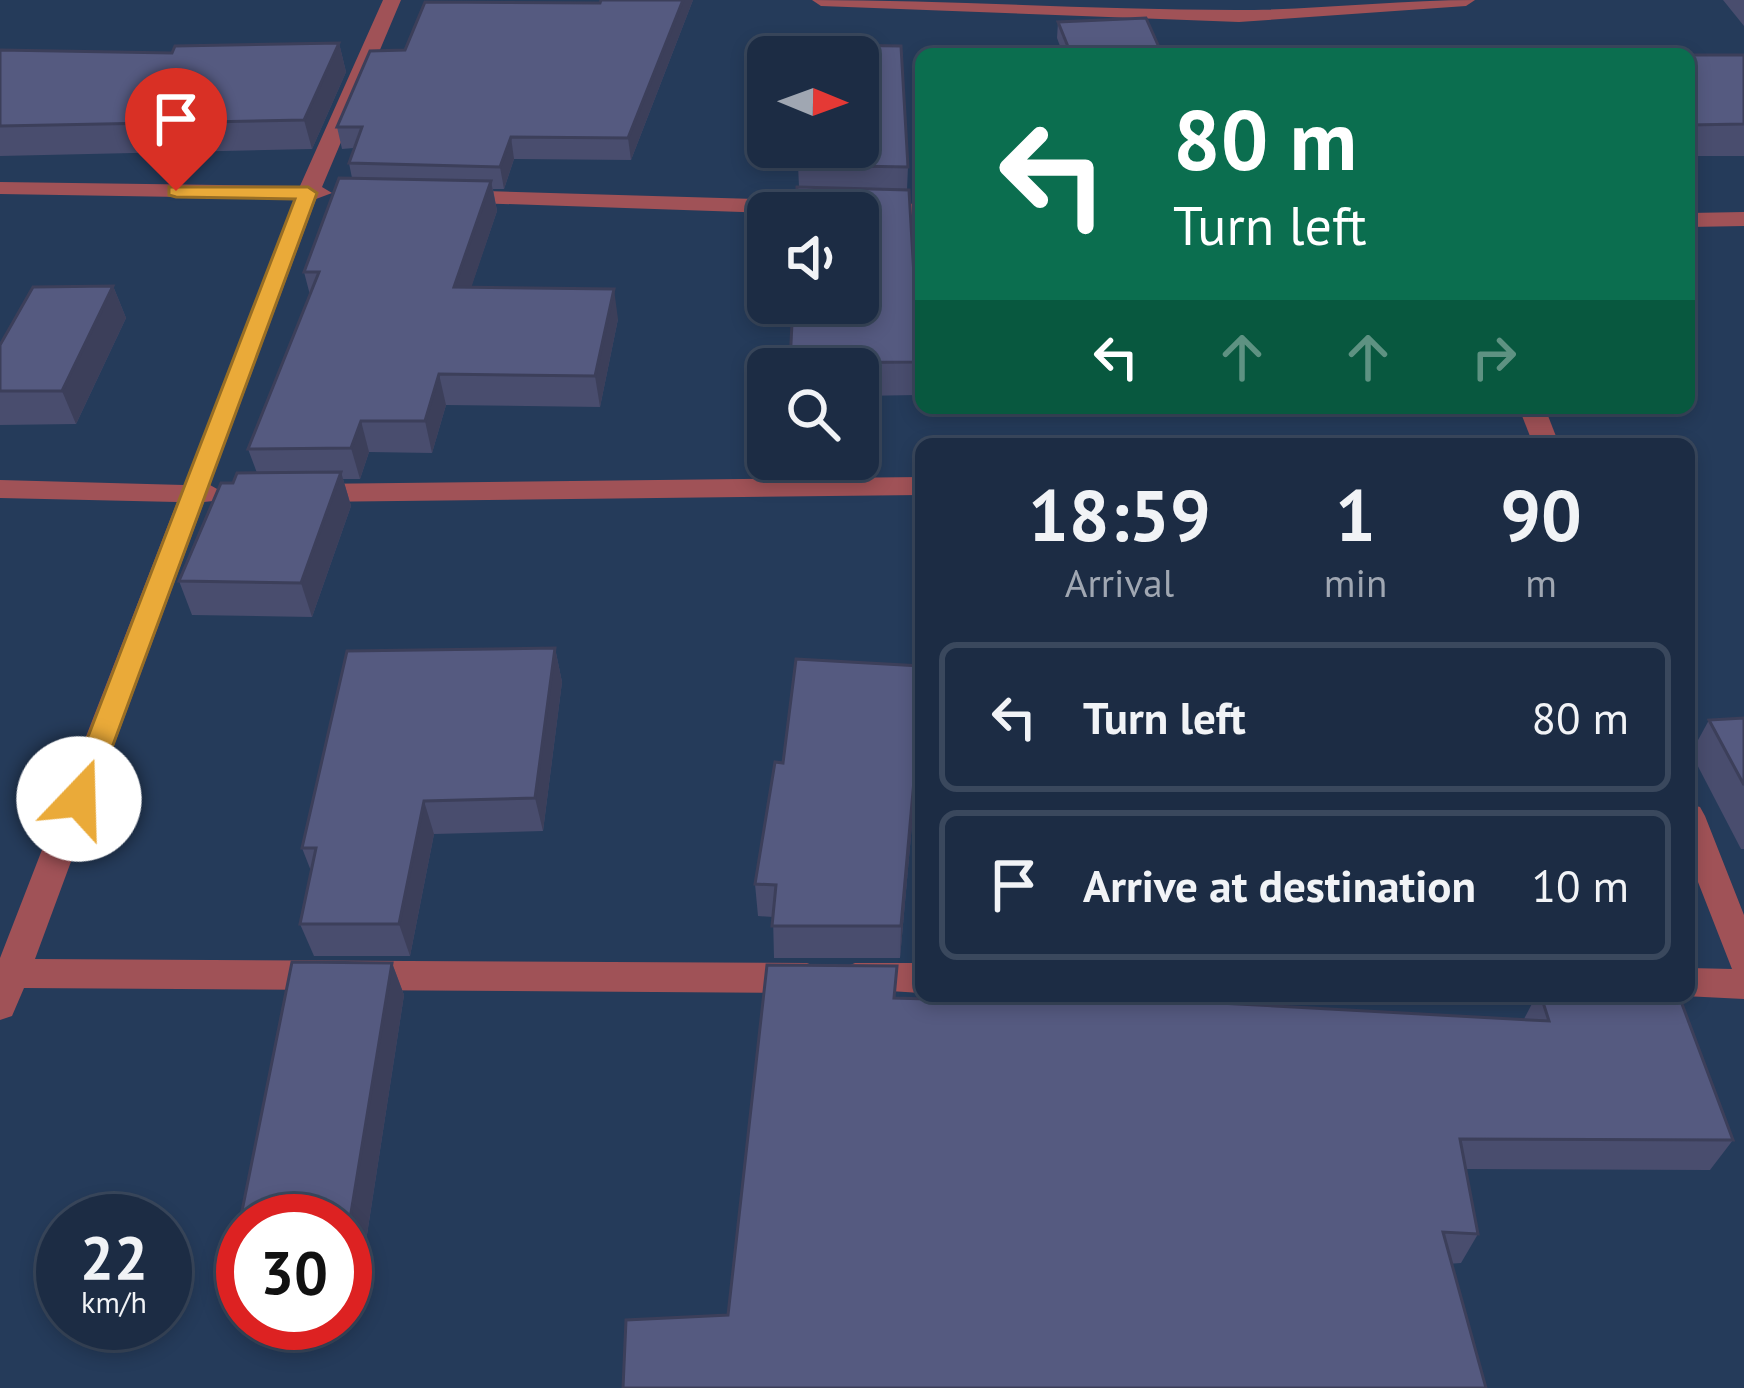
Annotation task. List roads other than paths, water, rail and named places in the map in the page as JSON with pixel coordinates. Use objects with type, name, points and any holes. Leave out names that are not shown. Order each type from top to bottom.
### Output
[{"type":"street","points":[[392,0],[308,193],[4,984],[915,979]]},
{"type":"street","points":[[820,0],[1239,16],[1466,0]]},
{"type":"street","points":[[0,188],[355,194]]},
{"type":"street","points":[[425,196],[915,211]]},
{"type":"street","points":[[1695,220],[1744,219]]},
{"type":"street","points":[[288,493],[915,486]]},
{"type":"street","points":[[0,489],[241,493]]},
{"type":"street","points":[[1695,832],[1744,959]]},
{"type":"street","points":[[1695,983],[1744,984]]}]
